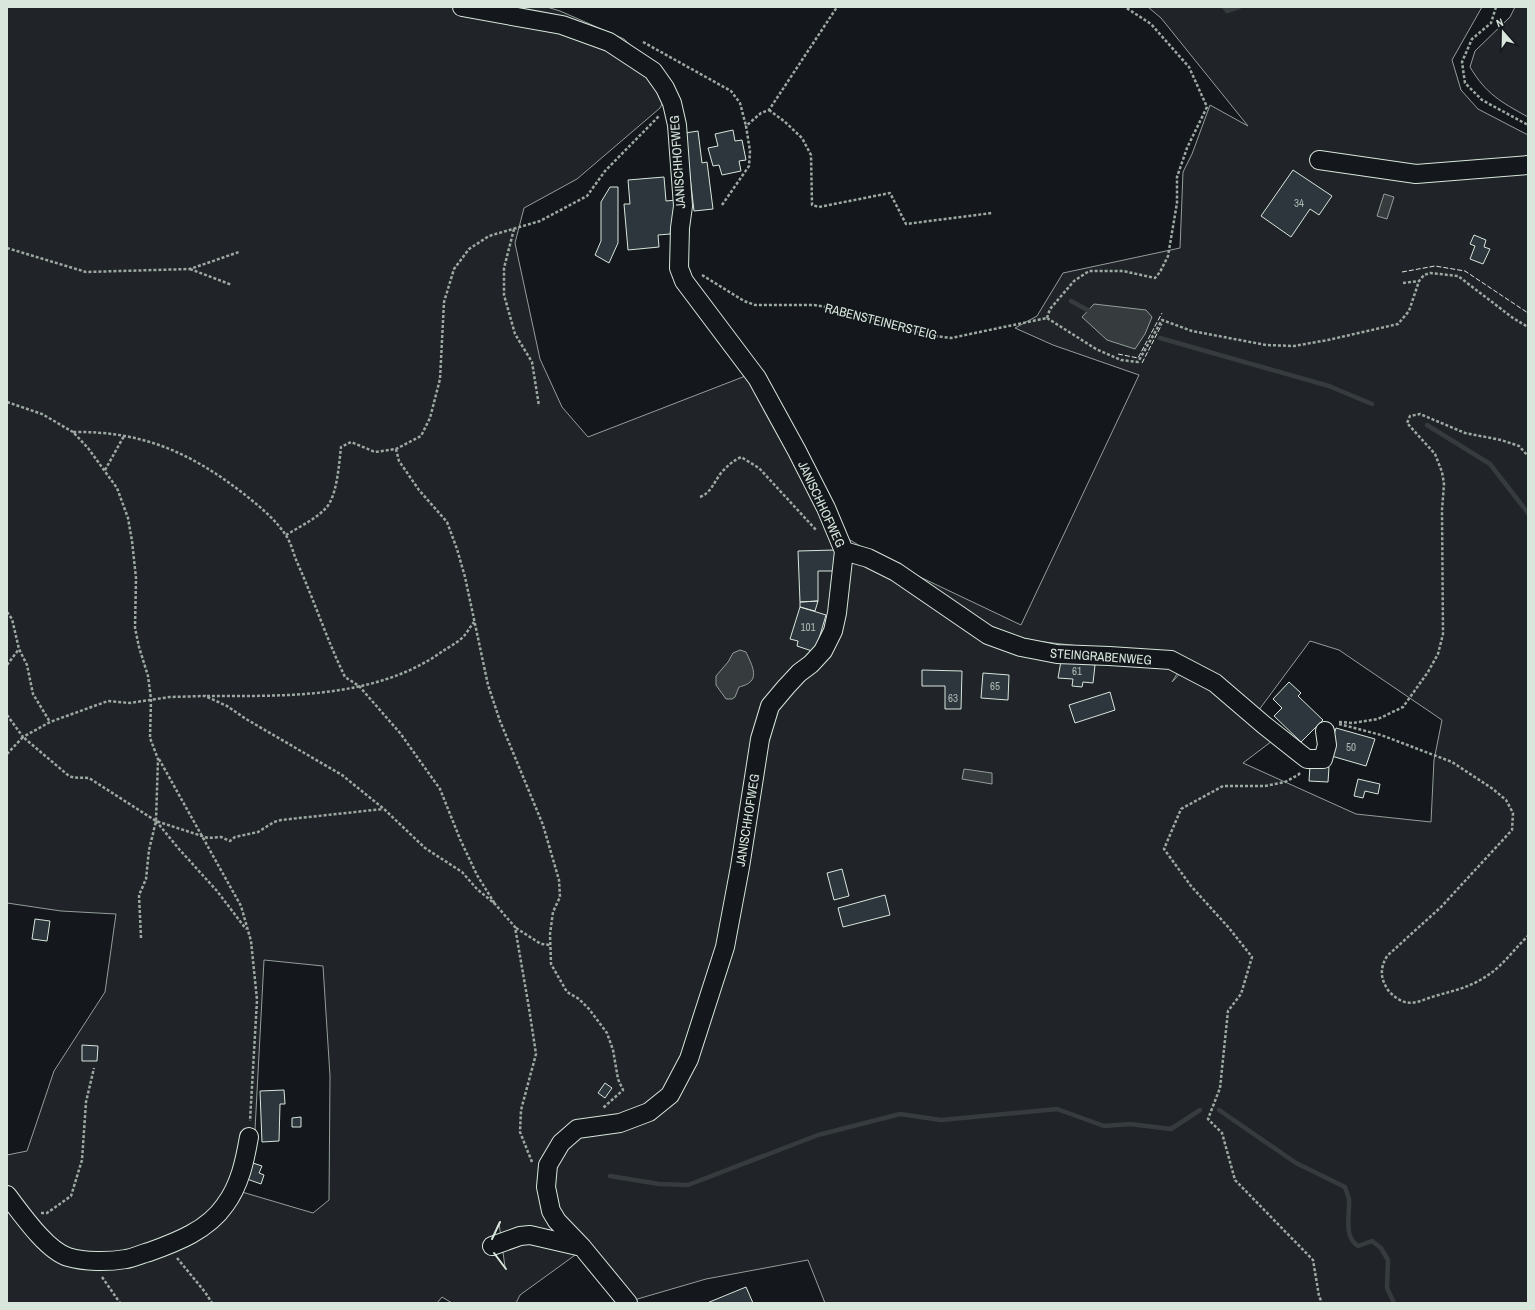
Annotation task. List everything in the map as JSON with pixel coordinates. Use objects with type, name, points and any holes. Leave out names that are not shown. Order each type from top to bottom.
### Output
[{"type":"street","name":"JANISCHHOFWEG","points":[[462,7],[562,25],[610,42],[653,71],[665,88],[672,103],[677,125],[683,206],[680,228],[679,268],[684,281],[757,378],[826,508],[844,551],[837,613],[833,631],[823,651],[811,664],[799,673],[770,706],[760,739],[740,867],[725,947],[689,1059],[670,1095],[649,1112],[620,1123],[578,1129],[560,1143],[548,1166],[546,1187],[551,1211],[557,1221],[582,1247],[628,1303]]},
{"type":"street","points":[[1319,160],[1416,174],[1528,165]]},
{"type":"street","name":"STEINGRABENWEG","points":[[844,551],[868,558],[896,572],[988,635],[1021,647],[1057,654],[1171,660],[1215,683],[1307,759]]},
{"type":"street","points":[[1307,759],[1323,760],[1327,745],[1325,731]]},
{"type":"street","points":[[7,1195],[51,1246],[68,1256],[94,1261],[126,1259],[189,1236],[210,1222],[225,1205],[234,1189],[245,1162],[249,1137]]},
{"type":"street","points":[[492,1246],[520,1236],[530,1235],[582,1247]]},
{"type":"path","points":[[722,205],[749,166],[750,151],[746,126],[761,113],[769,110],[837,7]]},
{"type":"path","points":[[1125,7],[1151,24],[1188,67],[1207,107],[1187,148],[1177,177],[1177,203],[1168,256],[1160,272],[1155,278],[1123,271],[1089,272],[1074,281],[1050,309],[1047,318],[1096,349],[1121,360],[1138,362],[1162,320],[1192,331],[1266,345],[1294,346],[1398,324],[1408,311],[1419,281],[1430,273],[1458,276],[1513,318],[1528,327]]},
{"type":"path","points":[[1496,7],[1491,23],[1472,39],[1462,62],[1465,83],[1482,100],[1528,125]]},
{"type":"path","points":[[286,535],[309,522],[326,509],[335,490],[341,447],[351,442],[375,452],[396,448],[421,436],[430,418],[440,379],[444,302],[454,269],[469,249],[489,236],[540,221],[587,196],[605,171],[672,103]]},
{"type":"path","points":[[769,110],[784,121],[802,138],[811,155],[812,205],[819,207],[890,193],[906,224],[992,212]]},
{"type":"path","points":[[514,228],[504,268],[504,295],[515,334],[532,362],[539,406]]},
{"type":"path","points":[[7,248],[86,272],[190,269],[239,252]]},
{"type":"path","points":[[190,269],[232,285]]},
{"type":"path","name":"RABENSTEINERSTEIG","points":[[698,274],[744,301],[755,305],[814,305],[849,311],[926,335],[951,338],[1047,318]]},
{"type":"path","points":[[1404,283],[1419,281]]},
{"type":"path","points":[[7,402],[42,414],[74,432],[105,470],[117,488],[128,518],[136,578],[135,628],[148,676],[151,699],[150,738],[158,759],[241,906],[251,941],[257,1000],[249,1137]]},
{"type":"path","points":[[1528,456],[1518,446],[1501,440],[1465,433],[1420,414],[1410,416],[1407,423],[1435,454],[1442,472],[1444,484],[1442,510],[1443,634],[1438,654],[1428,672],[1403,707],[1378,719],[1353,723],[1333,722],[1381,735],[1452,762],[1493,789],[1506,800],[1513,813],[1512,830],[1441,907],[1387,956],[1382,964],[1381,974],[1383,982],[1390,992],[1403,1002],[1417,1003],[1434,996],[1457,991],[1472,985],[1492,973],[1528,936]]},
{"type":"path","points":[[74,432],[109,432],[150,441],[176,451],[198,463],[230,484],[265,511],[286,535],[344,677],[359,686],[400,732],[440,788],[460,839],[477,875],[495,904],[515,927],[541,944],[550,945]]},
{"type":"path","points":[[105,470],[124,436]]},
{"type":"path","points":[[396,448],[399,461],[419,490],[446,522],[465,577],[488,685],[503,728],[543,825],[560,880],[560,897],[553,912],[550,934],[551,964],[567,992],[579,999],[589,1009],[607,1033],[613,1050],[618,1080],[623,1090]]},
{"type":"path","points":[[700,497],[705,495],[714,485],[720,474],[731,463],[741,457],[759,468],[819,533]]},
{"type":"path","points":[[7,612],[12,620],[19,649],[27,664],[33,694],[50,722]]},
{"type":"path","points":[[7,754],[23,737],[50,722],[108,701],[130,702],[151,699],[205,696],[268,696],[308,694],[359,686],[398,675],[427,662],[462,638],[474,622]]},
{"type":"path","points":[[7,665],[19,649]]},
{"type":"path","points":[[205,696],[227,706],[246,719],[342,775],[384,809],[425,848],[462,872],[477,889],[495,904]]},
{"type":"path","points":[[7,715],[23,737],[68,776],[75,779],[83,777],[89,778],[156,821],[208,838],[221,837],[230,842],[235,837],[258,832],[274,822],[281,820],[384,809]]},
{"type":"path","points":[[142,938],[139,895],[146,879],[149,850],[156,821],[158,759]]},
{"type":"path","points":[[1307,759],[1298,775],[1285,782],[1265,786],[1223,786],[1181,809],[1164,849],[1191,886],[1229,928],[1252,957],[1241,994],[1228,1012],[1220,1088],[1208,1119],[1222,1134],[1235,1180],[1313,1260],[1319,1296],[1322,1303]]},
{"type":"path","points":[[156,821],[179,849],[218,890],[248,932]]},
{"type":"path","points":[[515,927],[530,1008],[536,1054],[521,1110],[520,1132],[533,1165]]},
{"type":"path","points":[[23,1215],[46,1213],[71,1196],[82,1160],[86,1102],[94,1068]]},
{"type":"path","points":[[167,1245],[206,1292],[212,1303]]},
{"type":"path","points":[[94,1261],[104,1281],[120,1303]]},
{"type":"shaded area","points":[[7,7],[547,7],[560,11],[624,39],[672,85],[660,108],[577,179],[524,208],[515,243],[540,359],[562,407],[588,437],[748,375],[844,551],[867,558],[842,535],[878,557],[1021,625],[1139,375],[1053,345],[1015,328],[1037,316],[1063,273],[1180,248],[1183,172],[1192,154],[1210,105],[1248,126],[1161,18],[1148,7],[1482,7],[1452,60],[1461,90],[1478,109],[1528,135],[1528,1303],[825,1303],[808,1260],[706,1279],[634,1300],[589,1245],[520,1295],[516,1303],[452,1303],[442,1297],[437,1303],[7,1303],[7,1155],[27,1151],[54,1071],[105,992],[116,914],[61,911],[7,903]],"holes":[[[1027,640],[1106,649],[1190,663],[1172,682],[1182,666]],[[1310,641],[1339,650],[1442,720],[1434,760],[1431,822],[1356,814],[1243,763],[1272,741],[1250,722]],[[264,960],[323,966],[330,1076],[329,1200],[313,1213],[242,1192],[255,1130]],[[499,1223],[505,1268],[493,1251],[493,1237]]]},
{"type":"shaded area","points":[[1515,7],[1528,7],[1528,117],[1510,107],[1488,91],[1470,67],[1475,51],[1510,17]]},
{"type":"shaded area","points":[[1384,194],[1394,197],[1387,219],[1377,216]]},
{"type":"shaded area","points":[[1094,304],[1146,310],[1152,317],[1145,334],[1135,349],[1107,340],[1082,317]]},
{"type":"shaded area","points":[[740,650],[746,652],[749,658],[754,674],[753,678],[749,683],[739,687],[735,697],[732,699],[726,699],[716,685],[716,676],[728,662],[733,653]]},
{"type":"shaded area","points":[[964,769],[992,773],[992,784],[962,779]]},
{"type":"building","points":[[733,130],[735,141],[742,140],[746,160],[739,161],[741,171],[722,175],[719,165],[713,166],[708,148],[718,146],[715,134]]},
{"type":"building","points":[[698,131],[702,163],[707,162],[713,209],[694,211],[685,133]]},
{"type":"building","points":[[1293,170],[1332,196],[1319,215],[1310,209],[1291,237],[1261,216]]},
{"type":"building","points":[[664,177],[666,201],[676,200],[670,234],[658,235],[659,247],[628,250],[624,204],[630,204],[628,180]]},
{"type":"building","points":[[610,187],[618,187],[618,243],[609,263],[595,255],[601,241],[601,202]]},
{"type":"building","points":[[1474,235],[1486,240],[1484,247],[1490,249],[1483,264],[1470,259],[1475,246],[1470,244]]},
{"type":"building","points":[[835,550],[835,571],[818,571],[818,601],[800,602],[798,551]]},
{"type":"building","points":[[818,601],[815,611],[800,607],[800,602]]},
{"type":"building","points":[[800,607],[826,615],[815,652],[797,646],[798,641],[790,639]]},
{"type":"building","points":[[1061,661],[1095,665],[1093,683],[1083,682],[1082,687],[1072,686],[1073,679],[1058,678]]},
{"type":"building","points":[[922,670],[962,671],[961,709],[945,709],[945,686],[922,686]]},
{"type":"building","points":[[983,673],[1009,675],[1008,700],[981,698]]},
{"type":"building","points":[[1289,682],[1301,693],[1298,696],[1323,720],[1301,742],[1274,716],[1282,708],[1273,699]]},
{"type":"building","points":[[1110,692],[1115,710],[1075,723],[1069,705]]},
{"type":"building","points":[[1336,728],[1375,739],[1366,766],[1328,755]]},
{"type":"building","points":[[1310,766],[1329,767],[1328,782],[1309,781]]},
{"type":"building","points":[[1358,779],[1380,784],[1378,794],[1365,791],[1363,798],[1354,796]]},
{"type":"building","points":[[842,869],[849,896],[834,900],[827,873]]},
{"type":"building","points":[[885,895],[890,915],[843,927],[838,908]]},
{"type":"building","points":[[35,919],[50,921],[47,941],[32,939]]},
{"type":"building","points":[[82,1045],[98,1046],[97,1061],[82,1061]]},
{"type":"building","points":[[605,1083],[612,1088],[605,1098],[598,1093]]},
{"type":"building","points":[[284,1090],[285,1104],[280,1104],[279,1141],[262,1142],[260,1091]]},
{"type":"building","points":[[301,1117],[301,1127],[292,1127],[292,1118]]},
{"type":"building","points":[[253,1163],[262,1166],[259,1173],[264,1175],[261,1184],[247,1179]]},
{"type":"building","points":[[746,1287],[753,1303],[707,1303]]},
{"type":"waterway","points":[[1224,7],[1227,11],[1239,7]]},
{"type":"waterway","points":[[1071,301],[1093,313]]},
{"type":"waterway","points":[[1160,338],[1329,386],[1372,404]]},
{"type":"waterway","points":[[1427,425],[1490,464],[1528,513]]},
{"type":"waterway","points":[[610,1176],[659,1184],[688,1185],[818,1135],[900,1114],[941,1120],[1057,1109],[1104,1126],[1130,1124],[1171,1129],[1200,1110]]},
{"type":"waterway","points":[[1219,1110],[1296,1163],[1345,1187],[1349,1199],[1348,1225],[1350,1237],[1358,1246],[1372,1241],[1381,1248],[1388,1260],[1387,1288],[1394,1303]]},
{"type":"fence","points":[[1402,272],[1435,266],[1465,271],[1528,313]]},
{"type":"fence","points":[[1118,354],[1138,358],[1162,313]]},
{"type":"fence","points":[[1142,363],[1162,324]]},
{"type":"wall","points":[[492,1239],[500,1222]]},
{"type":"wall","points":[[494,1253],[506,1269]]}]
